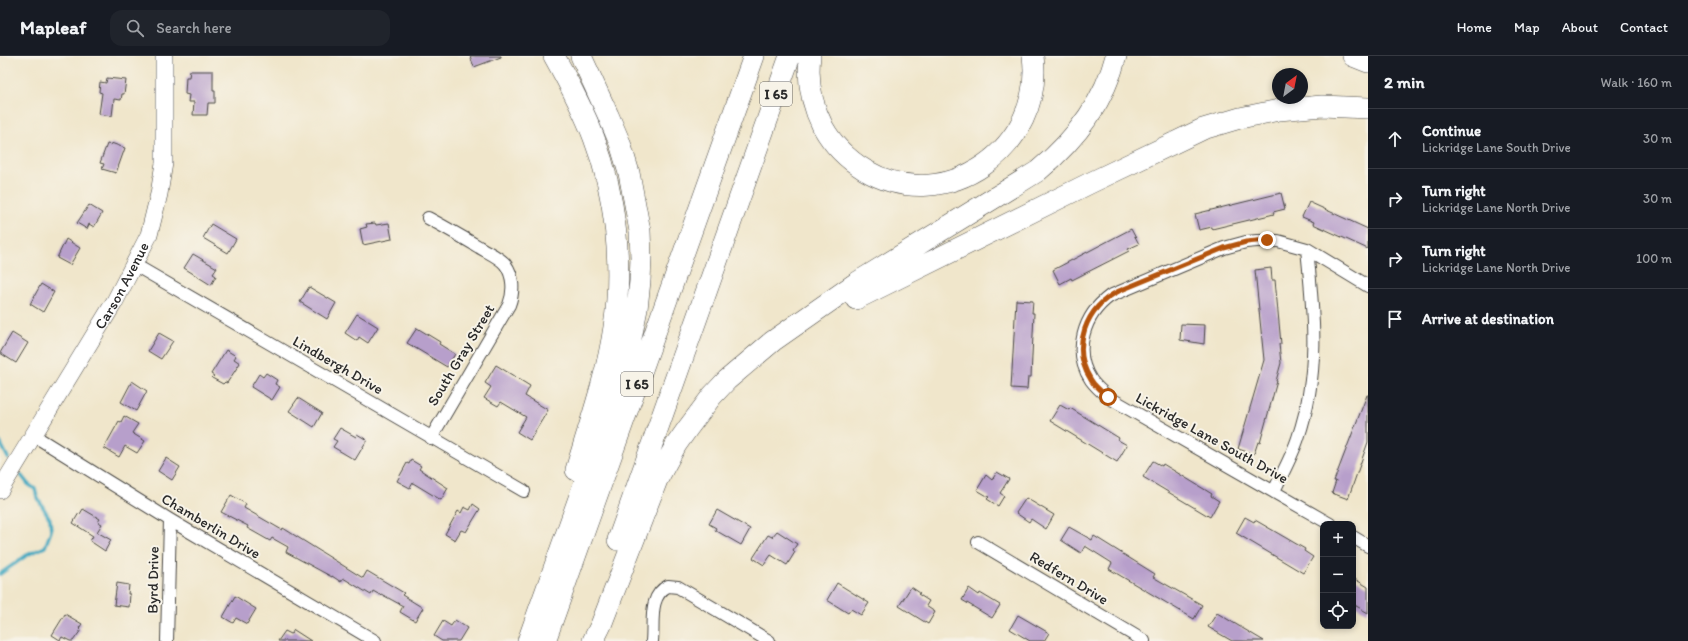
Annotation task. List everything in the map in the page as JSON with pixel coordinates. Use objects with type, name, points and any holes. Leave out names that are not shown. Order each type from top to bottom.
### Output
[{"type":"highway","points":[[519,641],[524,616],[570,489],[603,378],[611,345],[616,308],[617,267],[615,227],[605,174],[588,123],[554,56]]},
{"type":"highway","points":[[528,641],[624,372],[637,309],[640,281],[640,231],[629,173],[614,129],[581,56]]},
{"type":"highway","name":"I 65","points":[[545,641],[754,56]]},
{"type":"highway","name":"I 65","points":[[584,641],[790,56]]},
{"type":"highway","points":[[810,56],[809,77],[814,106],[826,132],[838,148],[852,161],[877,177],[895,183],[924,185],[953,181],[970,174],[995,157],[1008,144],[1024,119],[1031,98],[1034,78],[1033,56]]},
{"type":"highway","points":[[592,641],[602,625],[657,480],[676,445],[700,411],[727,380],[773,341],[856,283],[1038,171],[1055,157],[1073,138],[1090,116],[1110,79],[1116,56]]},
{"type":"highway","points":[[1353,56],[1368,62]]},
{"type":"highway","points":[[773,341],[898,277],[1203,129],[1240,118],[1279,110],[1322,106],[1368,108]]},
{"type":"main road","name":"Carson Avenue","points":[[0,490],[115,301],[150,236],[160,194],[164,163],[164,56]]},
{"type":"street","name":"South Gray Street","points":[[428,218],[491,254],[505,264],[513,287],[513,295],[509,305],[431,438]]},
{"type":"street","name":"Lickridge Lane South Drive","points":[[1325,521],[1111,400],[1096,387],[1086,370],[1082,355],[1084,329],[1094,310],[1110,296],[1224,248],[1246,242],[1278,241],[1307,249],[1368,286]]},
{"type":"street","points":[[1274,491],[1298,439],[1311,388],[1314,319],[1307,249]]},
{"type":"street","name":"Lindbergh Drive","points":[[135,265],[524,491]]},
{"type":"street","name":"Chamberlin Drive","points":[[33,435],[170,520],[374,641]]},
{"type":"street","name":"Byrd Drive","points":[[167,641],[170,520]]},
{"type":"street","points":[[1356,539],[1368,546]]},
{"type":"street","name":"Redfern Drive","points":[[978,542],[1144,641]]},
{"type":"street","points":[[652,641],[654,604],[660,591],[668,586],[678,587],[769,641]]},
{"type":"building","points":[[470,56],[501,56],[501,57],[474,67]]},
{"type":"building","points":[[190,71],[213,71],[213,91],[215,91],[215,103],[208,103],[207,115],[193,115],[194,102],[188,102],[189,95],[185,94],[186,77],[189,77]]},
{"type":"building","points":[[107,78],[126,80],[124,94],[122,94],[121,100],[114,99],[112,116],[99,114],[102,93],[99,92],[100,82],[106,83]]},
{"type":"building","points":[[111,143],[125,148],[116,173],[102,169],[104,164],[100,163],[107,144],[111,145]]},
{"type":"building","points":[[1281,193],[1285,209],[1273,212],[1274,214],[1212,229],[1212,227],[1199,230],[1195,214]]},
{"type":"building","points":[[1309,202],[1368,229],[1368,249],[1313,224],[1314,222],[1302,217]]},
{"type":"building","points":[[89,205],[102,213],[94,227],[89,224],[87,229],[77,223]]},
{"type":"building","points":[[375,223],[376,225],[389,223],[392,239],[363,245],[360,229],[367,227],[366,224]]},
{"type":"building","points":[[211,224],[236,239],[228,253],[203,238]]},
{"type":"building","points":[[1131,229],[1139,244],[1128,249],[1129,251],[1072,280],[1071,278],[1060,284],[1053,270]]},
{"type":"building","points":[[66,239],[80,248],[70,265],[57,258]]},
{"type":"building","points":[[193,254],[217,268],[213,274],[216,276],[211,285],[184,268]]},
{"type":"building","points":[[1271,268],[1272,280],[1275,280],[1281,344],[1279,344],[1281,363],[1260,443],[1258,442],[1254,454],[1238,449],[1264,360],[1255,270]]},
{"type":"building","points":[[41,284],[54,292],[43,312],[30,304]]},
{"type":"building","points":[[309,287],[336,303],[327,319],[300,302]]},
{"type":"building","points":[[1016,300],[1033,301],[1032,313],[1034,313],[1031,377],[1028,377],[1027,389],[1011,388]]},
{"type":"building","points":[[357,314],[378,327],[368,343],[359,337],[357,341],[345,333]]},
{"type":"building","points":[[1181,324],[1205,325],[1204,344],[1180,340]]},
{"type":"building","points":[[417,328],[440,342],[439,344],[455,354],[447,367],[407,343]]},
{"type":"building","points":[[12,333],[28,343],[16,363],[0,353]]},
{"type":"building","points":[[159,333],[173,341],[161,359],[148,351]]},
{"type":"building","points":[[226,350],[236,356],[234,359],[240,363],[227,383],[225,382],[223,384],[212,378],[214,376],[211,374]]},
{"type":"building","points":[[496,365],[530,386],[525,396],[548,410],[530,440],[517,432],[526,417],[501,402],[498,406],[484,398],[491,387],[485,383]]},
{"type":"building","points":[[266,373],[277,380],[275,384],[280,387],[272,400],[251,387],[259,374],[263,377]]},
{"type":"building","points":[[132,381],[147,391],[136,411],[121,402]]},
{"type":"building","points":[[1367,395],[1368,442],[1348,499],[1332,493],[1336,481],[1334,481]]},
{"type":"building","points":[[298,398],[322,413],[314,427],[289,411]]},
{"type":"building","points":[[1060,405],[1069,410],[1070,408],[1119,438],[1118,440],[1127,445],[1117,462],[1050,421]]},
{"type":"building","points":[[124,416],[138,424],[132,433],[145,441],[137,453],[125,446],[119,457],[104,448],[119,421],[121,422]]},
{"type":"building","points":[[340,428],[356,437],[357,434],[367,440],[355,460],[333,447],[337,441],[333,439]]},
{"type":"building","points":[[166,458],[180,467],[172,480],[158,471]]},
{"type":"building","points":[[411,460],[421,466],[419,469],[448,488],[441,500],[413,483],[410,488],[397,481],[407,463],[409,464]]},
{"type":"building","points":[[1153,461],[1162,466],[1163,464],[1212,494],[1211,496],[1219,501],[1210,517],[1143,477]]},
{"type":"building","points":[[997,472],[1009,479],[1000,493],[1004,496],[998,506],[987,499],[989,497],[977,490],[986,475],[992,480]]},
{"type":"building","points":[[231,495],[246,504],[244,508],[282,530],[283,528],[363,578],[367,571],[404,593],[402,595],[423,608],[415,621],[400,612],[403,606],[373,591],[371,595],[343,578],[341,582],[286,552],[288,547],[272,538],[270,541],[247,528],[248,526],[221,512]]},
{"type":"building","points":[[1026,498],[1054,515],[1046,529],[1031,519],[1029,522],[1016,513]]},
{"type":"building","points":[[473,504],[480,509],[466,532],[461,530],[455,540],[445,534],[458,511],[461,513],[464,507],[470,510]]},
{"type":"building","points":[[83,509],[100,519],[98,522],[102,524],[97,532],[111,540],[105,551],[90,541],[93,536],[73,523]]},
{"type":"building","points":[[717,510],[750,529],[741,545],[715,530],[716,528],[709,524]]},
{"type":"building","points":[[1245,517],[1254,522],[1255,520],[1305,549],[1304,551],[1313,557],[1303,573],[1236,533]]},
{"type":"building","points":[[1069,527],[1092,540],[1094,536],[1155,574],[1153,577],[1202,605],[1194,619],[1109,569],[1112,563],[1085,546],[1081,553],[1061,540]]},
{"type":"building","points":[[777,531],[797,544],[793,550],[795,552],[787,565],[771,555],[764,565],[753,558],[768,535],[772,537]]},
{"type":"building","points":[[1356,580],[1368,587],[1368,613],[1356,606]]},
{"type":"building","points":[[117,583],[129,585],[129,607],[114,605]]},
{"type":"building","points":[[837,583],[869,603],[861,615],[851,609],[848,613],[827,600]]},
{"type":"building","points":[[911,587],[920,593],[918,594],[929,601],[926,606],[935,612],[928,624],[899,606]]},
{"type":"building","points":[[969,588],[979,595],[980,593],[1000,605],[992,618],[962,600]]},
{"type":"building","points":[[235,596],[256,609],[247,624],[236,618],[233,623],[223,617]]},
{"type":"building","points":[[1217,613],[1264,641],[1232,641],[1208,627]]},
{"type":"building","points":[[65,614],[82,624],[79,628],[81,630],[73,641],[62,637],[60,640],[52,635]]},
{"type":"building","points":[[1018,615],[1049,633],[1044,641],[1030,641],[1010,629]]},
{"type":"building","points":[[455,620],[467,628],[459,641],[442,641],[434,636],[443,621],[451,626]]},
{"type":"building","points":[[294,630],[311,641],[278,641],[285,631],[291,634]]},
{"type":"waterway","points":[[0,442],[8,458]]},
{"type":"waterway","points":[[0,574],[27,555],[45,547],[51,531],[50,519],[37,497],[35,489],[28,484],[21,475]]},
{"type":"route","points":[[1108,397],[1096,387],[1090,378],[1082,355],[1083,334],[1086,324],[1094,310],[1102,302],[1119,291],[1224,248],[1256,240],[1267,240]]}]
